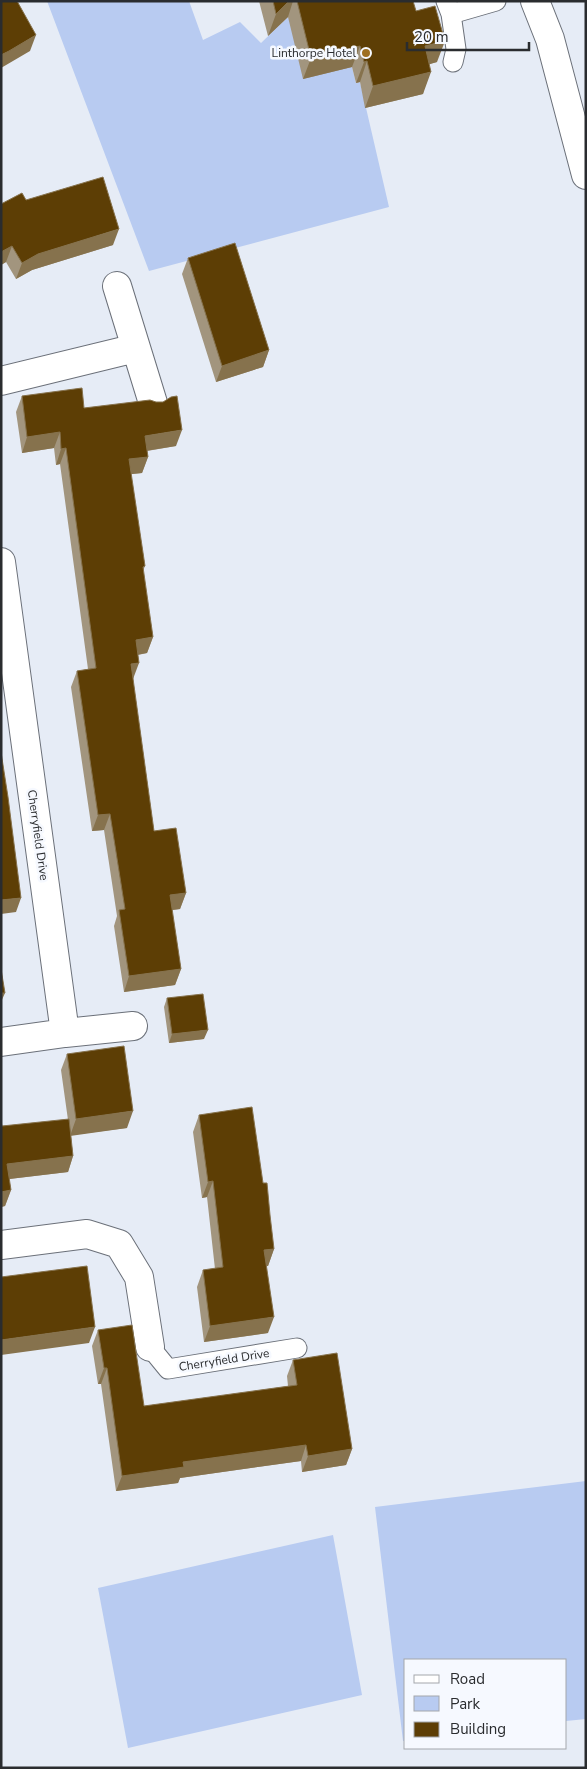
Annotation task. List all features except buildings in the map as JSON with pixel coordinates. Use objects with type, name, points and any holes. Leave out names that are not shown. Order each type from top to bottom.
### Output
[{"type":"street","points":[[535,1],[550,39],[586,175]]},
{"type":"street","points":[[117,286],[153,403]]},
{"type":"street","points":[[1,382],[136,348]]},
{"type":"street","name":"Cherryfield Drive","points":[[1,562],[6,637],[65,1033]]},
{"type":"street","points":[[1,1042],[133,1026]]},
{"type":"street","name":"Cherryfield Drive","points":[[1,1245],[87,1234],[119,1244],[140,1277],[150,1347]]},
{"type":"lane","points":[[453,62],[456,48],[448,8],[496,1]]},
{"type":"lane","name":"Cherryfield Drive","points":[[150,1347],[168,1369],[297,1348]]},
{"type":"green space","points":[[47,1],[189,1],[203,40],[240,22],[261,43],[288,17],[352,67],[356,83],[360,82],[389,207],[149,271]]},
{"type":"green space","points":[[586,1481],[586,1719],[567,1721],[567,1659],[404,1659],[403,1741],[375,1507]]},
{"type":"green space","points":[[333,1535],[362,1695],[128,1748],[98,1588]]},
{"type":"place","name":"Linthorpe Hotel","points":[[366,53]]}]
